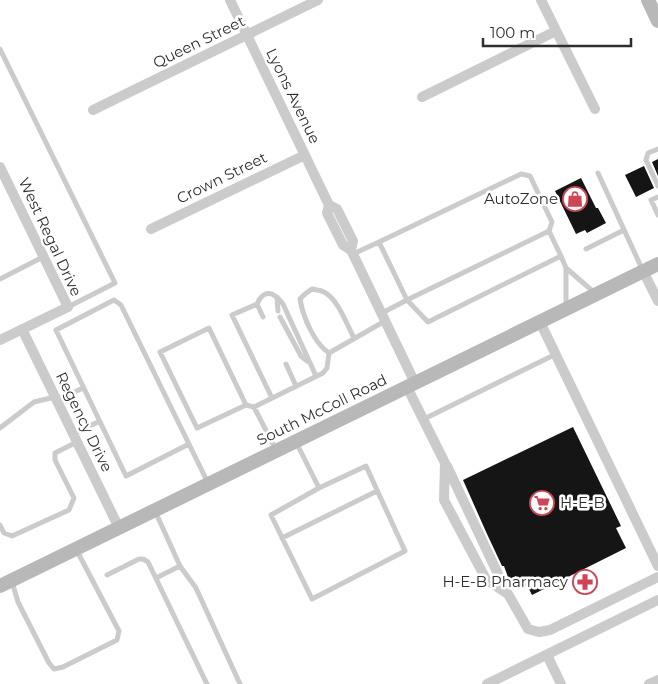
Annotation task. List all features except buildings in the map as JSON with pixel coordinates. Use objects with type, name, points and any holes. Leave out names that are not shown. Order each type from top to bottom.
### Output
[{"type":"main road","points":[[648,0],[658,21]]},
{"type":"main road","name":"South McColl Road","points":[[6,583],[658,264]]},
{"type":"street","name":"Lyons Avenue","points":[[230,0],[329,206],[336,209],[352,241],[352,252],[383,317],[423,420],[508,594],[528,629],[539,632],[550,630],[658,577]]},
{"type":"street","name":"Queen Street","points":[[93,110],[318,0]]},
{"type":"street","points":[[541,0],[594,109]]},
{"type":"street","points":[[422,97],[556,31]]},
{"type":"street","name":"Crown Street","points":[[151,229],[305,155]]},
{"type":"street","name":"West Regal Drive","points":[[0,167],[68,307],[0,340]]},
{"type":"street","points":[[643,271],[658,301]]},
{"type":"street","points":[[540,322],[658,566]]},
{"type":"street","name":"Regency Drive","points":[[22,329],[119,528]]},
{"type":"street","points":[[445,463],[444,500],[486,579],[508,594]]},
{"type":"street","points":[[487,684],[658,600]]},
{"type":"street","points":[[547,655],[561,684]]},
{"type":"street","points":[[649,684],[658,680]]},
{"type":"lane","points":[[0,49],[115,284],[68,307]]},
{"type":"lane","points":[[658,149],[648,154],[646,160],[658,186]]},
{"type":"lane","points":[[598,173],[643,271]]},
{"type":"lane","points":[[352,252],[379,242],[521,174],[530,176],[552,222],[549,231],[566,268],[566,309]]},
{"type":"lane","points":[[658,197],[651,200],[658,215]]},
{"type":"lane","points":[[586,249],[624,230]]},
{"type":"lane","points":[[329,353],[354,338],[407,300],[549,231]]},
{"type":"lane","points":[[379,242],[407,300],[428,322],[561,256]]},
{"type":"lane","points":[[0,279],[43,257]]},
{"type":"lane","points":[[566,268],[597,294]]},
{"type":"lane","points":[[329,353],[317,342],[301,307],[300,299],[312,289],[323,291],[336,304],[354,338]]},
{"type":"lane","points":[[272,398],[232,315],[257,304],[266,294],[277,296],[283,304],[316,376]]},
{"type":"lane","points":[[277,296],[278,311]]},
{"type":"lane","points":[[189,444],[126,476],[56,330],[114,300],[121,305],[209,484]]},
{"type":"lane","points":[[257,304],[262,317]]},
{"type":"lane","points":[[280,317],[301,356],[309,362]]},
{"type":"lane","points":[[246,404],[197,428],[160,352],[209,328],[246,404],[254,407],[276,451]]},
{"type":"lane","points":[[254,407],[323,372],[327,368],[329,353]]},
{"type":"lane","points":[[423,420],[556,354]]},
{"type":"lane","points":[[286,364],[296,386]]},
{"type":"lane","points":[[0,428],[34,402],[56,399],[83,388]]},
{"type":"lane","points":[[0,525],[4,533],[12,536],[68,510],[74,498],[55,460],[55,453],[100,422]]},
{"type":"lane","points":[[296,441],[319,488]]},
{"type":"lane","points":[[366,466],[377,491],[405,552],[312,599],[271,515],[319,488],[366,466]]},
{"type":"lane","points":[[282,538],[377,491]]},
{"type":"lane","points":[[155,510],[180,566],[196,588],[240,684]]},
{"type":"lane","points":[[6,583],[18,602],[49,663],[54,669],[71,664],[118,640],[119,631],[76,549]]},
{"type":"lane","points":[[107,575],[139,559],[144,559],[148,562],[207,684]]},
{"type":"lane","points":[[156,578],[180,566]]},
{"type":"place","name":"AutoZone","points":[[575,199]]},
{"type":"place","name":"H-E-B","points":[[542,503]]},
{"type":"place","name":"H-E-B Pharmacy","points":[[585,582]]}]
